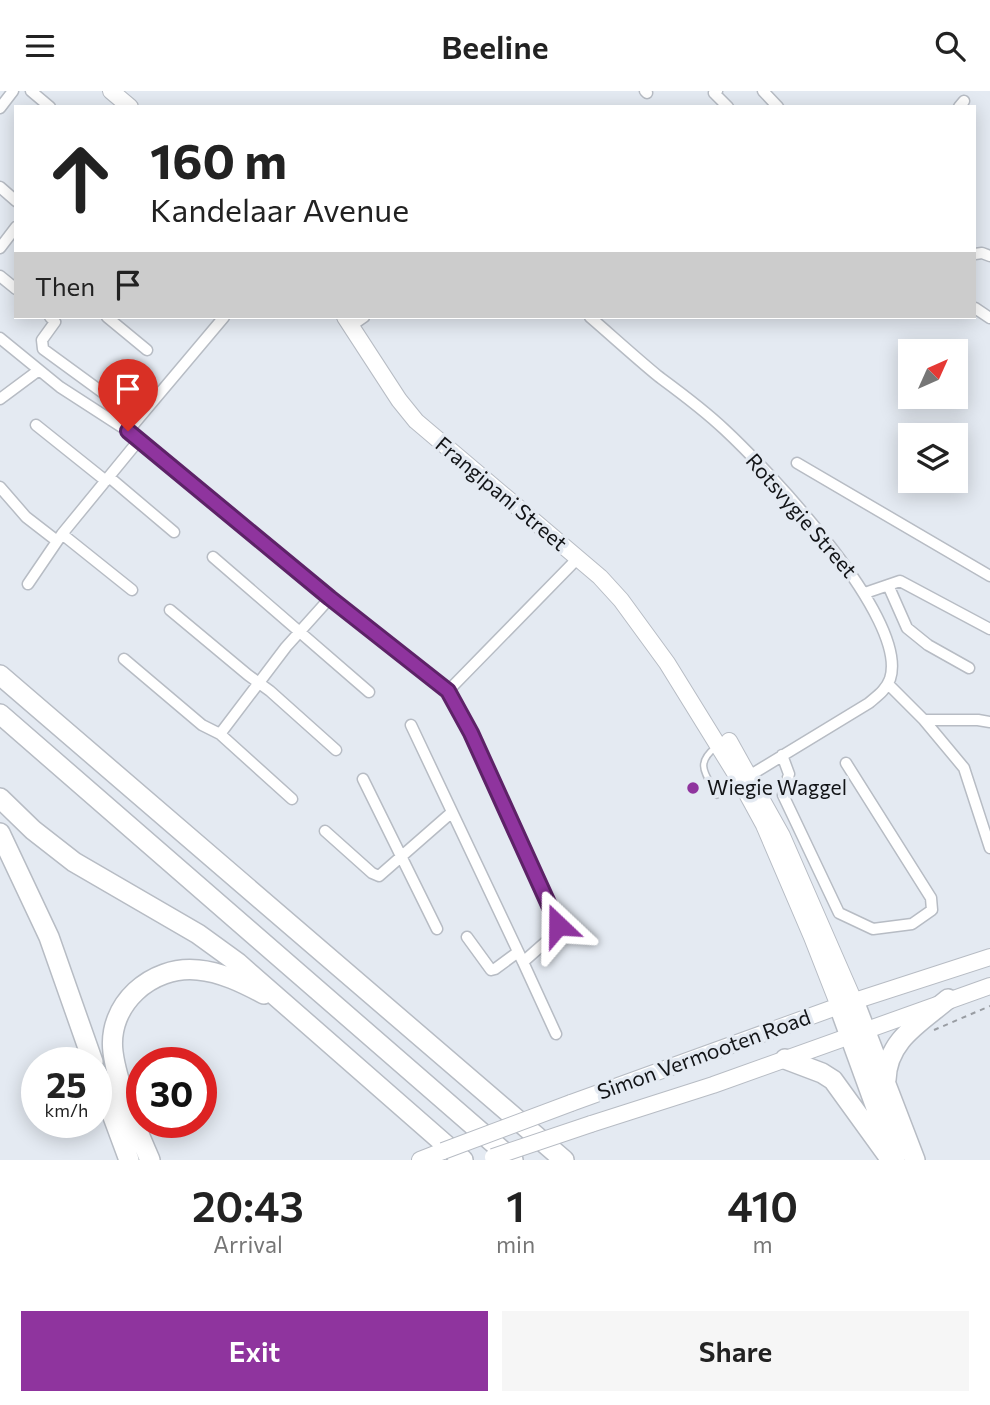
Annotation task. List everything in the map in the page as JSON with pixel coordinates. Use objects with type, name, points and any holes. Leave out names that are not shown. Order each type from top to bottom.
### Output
[{"type":"highway","points":[[0,675],[564,1160]]},
{"type":"highway","points":[[0,714],[513,1160]]},
{"type":"highway","points":[[0,798],[74,862],[215,945],[463,1160]]},
{"type":"highway","points":[[0,833],[49,937],[88,1047]]},
{"type":"highway","points":[[144,1158],[116,1069],[113,1050],[118,1019],[130,996],[156,977],[197,969],[234,980],[286,1006]]},
{"type":"highway","points":[[886,1081],[887,1060],[897,1043],[948,999]]},
{"type":"highway","points":[[846,1003],[859,1033],[886,1081],[915,1160]]},
{"type":"highway","points":[[859,1033],[893,1160]]},
{"type":"highway","points":[[785,1059],[833,1080],[893,1160]]},
{"type":"highway","points":[[112,1101],[144,1158]]},
{"type":"highway","points":[[499,1103],[581,1160]]},
{"type":"highway","points":[[112,1124],[122,1160]]},
{"type":"main road","points":[[111,91],[126,105]]},
{"type":"main road","name":"Frangipani Street","points":[[353,320],[399,400],[424,430],[534,519],[613,590],[667,663],[719,745],[745,778]]},
{"type":"main road","name":"Frangipani Street","points":[[667,663],[700,698],[745,778],[782,836],[846,1003]]},
{"type":"main road","name":"Simon Vermooten Road","points":[[420,1160],[846,1003],[990,957]]},
{"type":"main road","name":"Simon Vermooten Road","points":[[488,1159],[785,1059],[990,986]]},
{"type":"street","points":[[0,108],[13,91]]},
{"type":"street","points":[[31,91],[48,105]]},
{"type":"street","points":[[763,91],[776,105]]},
{"type":"street","points":[[714,92],[726,105]]},
{"type":"street","points":[[0,187],[14,199]]},
{"type":"street","points":[[0,248],[14,230]]},
{"type":"street","points":[[0,276],[14,287]]},
{"type":"street","points":[[54,319],[42,340],[43,349],[106,395]]},
{"type":"street","points":[[109,319],[147,350]]},
{"type":"street","points":[[128,431],[222,319]]},
{"type":"street","name":"Rotsvygie Street","points":[[592,319],[658,376],[691,398],[726,431],[809,520],[865,593],[883,629],[892,666],[888,684]]},
{"type":"street","points":[[0,338],[60,387],[128,431],[330,598],[448,691],[471,733],[558,925],[554,933],[521,957],[491,970],[467,937]]},
{"type":"street","points":[[0,399],[38,370]]},
{"type":"street","points":[[36,425],[174,532]]},
{"type":"street","points":[[28,584],[59,537],[139,440]]},
{"type":"street","points":[[797,463],[990,576]]},
{"type":"street","points":[[0,487],[26,517],[59,537],[132,590]]},
{"type":"street","points":[[213,557],[369,691]]},
{"type":"street","points":[[448,691],[578,558]]},
{"type":"street","points":[[865,593],[900,581],[990,629]]},
{"type":"street","points":[[888,585],[907,628],[928,645],[969,668]]},
{"type":"street","points":[[220,734],[330,598]]},
{"type":"street","points":[[170,610],[335,750]]},
{"type":"street","points":[[124,659],[202,725],[220,734],[292,799]]},
{"type":"street","points":[[745,778],[869,703],[888,684],[923,720],[967,774],[990,848]]},
{"type":"street","points":[[923,720],[990,722]]},
{"type":"street","points":[[411,725],[555,1034]]},
{"type":"street","points":[[782,755],[789,774],[783,795],[839,912],[873,929],[912,924],[932,910],[931,898],[846,763]]},
{"type":"street","points":[[363,779],[437,929]]},
{"type":"street","points":[[325,831],[377,876],[382,875],[451,813]]},
{"type":"lane","points":[[717,795],[703,763],[705,757],[719,745]]},
{"type":"path","points":[[929,1033],[990,1006]]},
{"type":"place","name":"Wiegie Waggel","points":[[693,788]]},
{"type":"route","points":[[128,431],[330,598],[448,691],[471,733],[558,925]]}]
